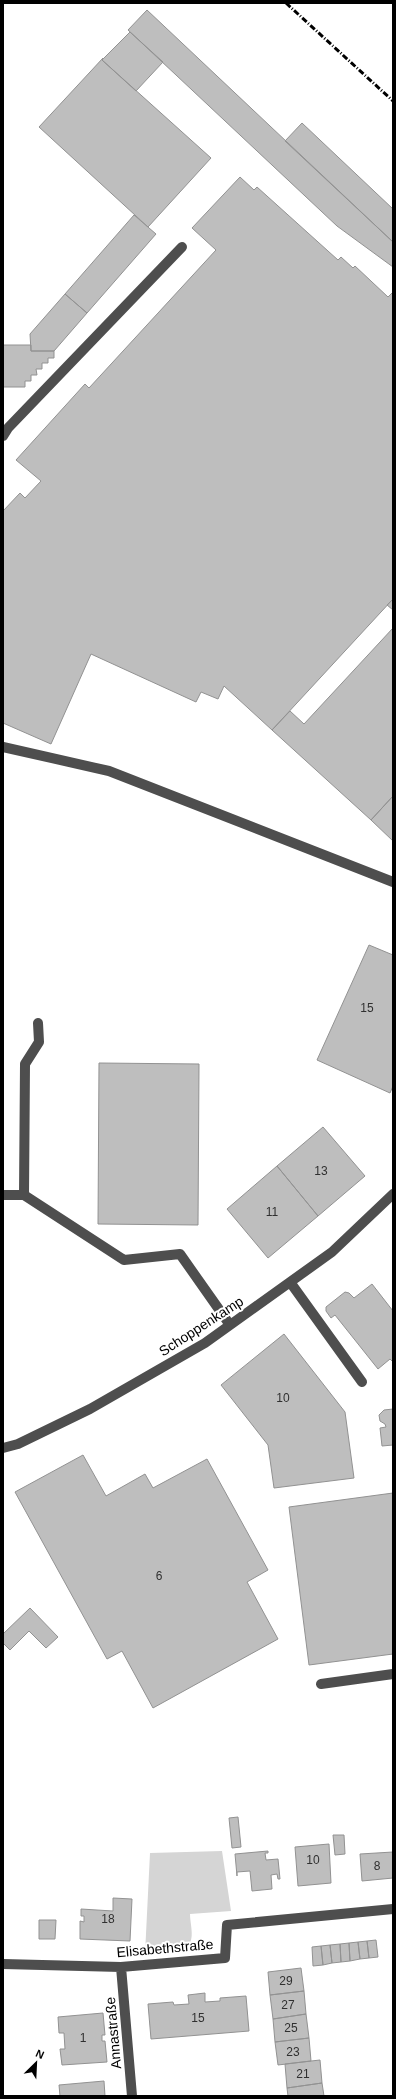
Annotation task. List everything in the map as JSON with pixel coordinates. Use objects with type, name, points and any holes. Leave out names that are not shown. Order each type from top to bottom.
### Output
[{"type":"street","points":[[4,432],[182,247]]},
{"type":"street","points":[[3,748],[109,771],[393,882]]},
{"type":"street","points":[[24,1195],[24,1064],[39,1042],[38,1023]]},
{"type":"street","name":"Schoppenkamp","points":[[3,1448],[18,1444],[90,1409],[205,1343],[332,1252],[393,1194]]},
{"type":"street","points":[[3,1195],[24,1195],[124,1260],[180,1254],[230,1325]]},
{"type":"street","points":[[290,1282],[362,1382]]},
{"type":"street","points":[[321,1684],[393,1674]]},
{"type":"street","name":"Elisabethstraße","points":[[3,1964],[121,1967],[225,1958],[227,1925],[393,1909]]},
{"type":"street","name":"Annastraße","points":[[121,1967],[132,2096]]},
{"type":"shaded area","points":[[222,1851],[231,1911],[190,1914],[192,1936],[187,1947],[177,1952],[145,1954],[150,1853]]},
{"type":"building","points":[[147,10],[393,242],[393,267],[337,226],[128,30]]},
{"type":"building","points":[[130,32],[163,62],[136,91],[102,60]]},
{"type":"building","points":[[103,58],[102,60],[211,158],[148,227],[39,127]]},
{"type":"building","points":[[302,123],[393,209],[393,242],[285,141]]},
{"type":"building","points":[[240,177],[254,190],[257,187],[338,260],[341,257],[353,268],[355,266],[388,297],[393,292],[393,599],[272,730],[224,686],[218,699],[201,692],[196,702],[91,654],[51,744],[3,723],[3,511],[20,493],[25,498],[41,481],[16,460],[85,384],[89,388],[216,250],[192,228]]},
{"type":"building","points":[[134,215],[156,234],[87,313],[65,294]]},
{"type":"building","points":[[65,294],[87,313],[54,351],[31,351],[30,334]]},
{"type":"building","points":[[3,345],[31,345],[31,351],[54,351],[54,358],[48,358],[48,363],[42,363],[42,369],[36,369],[37,375],[31,375],[31,381],[25,381],[25,387],[3,387]]},
{"type":"building","points":[[393,599],[393,610],[387,605]]},
{"type":"building","points":[[393,628],[393,796],[371,820],[272,730],[290,711],[304,724]]},
{"type":"building","points":[[393,796],[393,841],[371,820]]},
{"type":"building","points":[[369,945],[393,955],[393,1086],[390,1093],[317,1060]]},
{"type":"building","points":[[99,1063],[199,1064],[198,1225],[98,1224]]},
{"type":"building","points":[[323,1127],[365,1176],[318,1216],[277,1166]]},
{"type":"building","points":[[277,1166],[318,1216],[268,1258],[227,1209]]},
{"type":"building","points":[[372,1284],[393,1311],[393,1362],[390,1359],[378,1369],[335,1315],[331,1318],[326,1311],[326,1307],[345,1292],[349,1293],[354,1298]]},
{"type":"building","points":[[284,1334],[345,1412],[354,1478],[274,1488],[268,1445],[221,1385]]},
{"type":"building","points":[[393,1409],[393,1445],[382,1446],[380,1428],[386,1427],[385,1424],[380,1421],[379,1415],[384,1410]]},
{"type":"building","points":[[83,1455],[106,1496],[145,1474],[153,1488],[207,1459],[268,1570],[247,1582],[278,1639],[153,1708],[122,1651],[107,1659],[15,1492]]},
{"type":"building","points":[[393,1493],[393,1654],[309,1665],[289,1507]]},
{"type":"building","points":[[30,1608],[58,1637],[46,1648],[29,1631],[10,1650],[3,1643],[3,1634]]},
{"type":"building","points":[[238,1817],[241,1847],[232,1848],[229,1818]]},
{"type":"building","points":[[333,1835],[344,1835],[345,1854],[335,1855]]},
{"type":"building","points":[[329,1844],[331,1883],[298,1886],[295,1847]]},
{"type":"building","points":[[268,1851],[268,1853],[265,1853],[266,1860],[278,1859],[280,1879],[278,1879],[277,1874],[271,1875],[272,1889],[252,1891],[250,1871],[237,1872],[237,1876],[235,1854]]},
{"type":"building","points":[[393,1852],[393,1878],[362,1881],[360,1854]]},
{"type":"building","points":[[113,1898],[132,1899],[130,1941],[80,1939],[80,1921],[84,1922],[84,1916],[81,1916],[81,1909],[113,1911]]},
{"type":"building","points":[[39,1920],[56,1920],[55,1939],[39,1939]]},
{"type":"building","points":[[376,1940],[378,1957],[369,1958],[367,1941]]},
{"type":"building","points":[[367,1941],[369,1958],[360,1959],[358,1942]]},
{"type":"building","points":[[358,1942],[360,1959],[350,1961],[349,1943]]},
{"type":"building","points":[[349,1943],[350,1961],[341,1962],[340,1944]]},
{"type":"building","points":[[340,1944],[341,1962],[332,1963],[330,1945]]},
{"type":"building","points":[[330,1945],[332,1963],[323,1965],[321,1946]]},
{"type":"building","points":[[321,1946],[323,1965],[313,1966],[312,1947]]},
{"type":"building","points":[[301,1968],[304,1991],[270,1995],[268,1972]]},
{"type":"building","points":[[304,1991],[306,2014],[273,2019],[270,1995]]},
{"type":"building","points":[[205,1993],[205,2002],[220,2001],[220,1998],[246,1996],[249,2031],[151,2039],[148,2004],[173,2002],[174,2005],[189,2004],[188,1995]]},
{"type":"building","points":[[103,2013],[105,2035],[102,2035],[102,2041],[105,2041],[107,2062],[62,2065],[60,2049],[65,2049],[64,2033],[59,2033],[58,2017]]},
{"type":"building","points":[[306,2014],[309,2038],[275,2042],[273,2019]]},
{"type":"building","points":[[309,2038],[311,2061],[278,2065],[275,2042]]},
{"type":"building","points":[[320,2060],[322,2083],[287,2088],[285,2064]]},
{"type":"building","points":[[104,2081],[105,2096],[60,2096],[59,2085]]},
{"type":"building","points":[[322,2083],[324,2096],[288,2096],[287,2088]]},
{"type":"railway","points":[[286,3],[393,101]]}]
